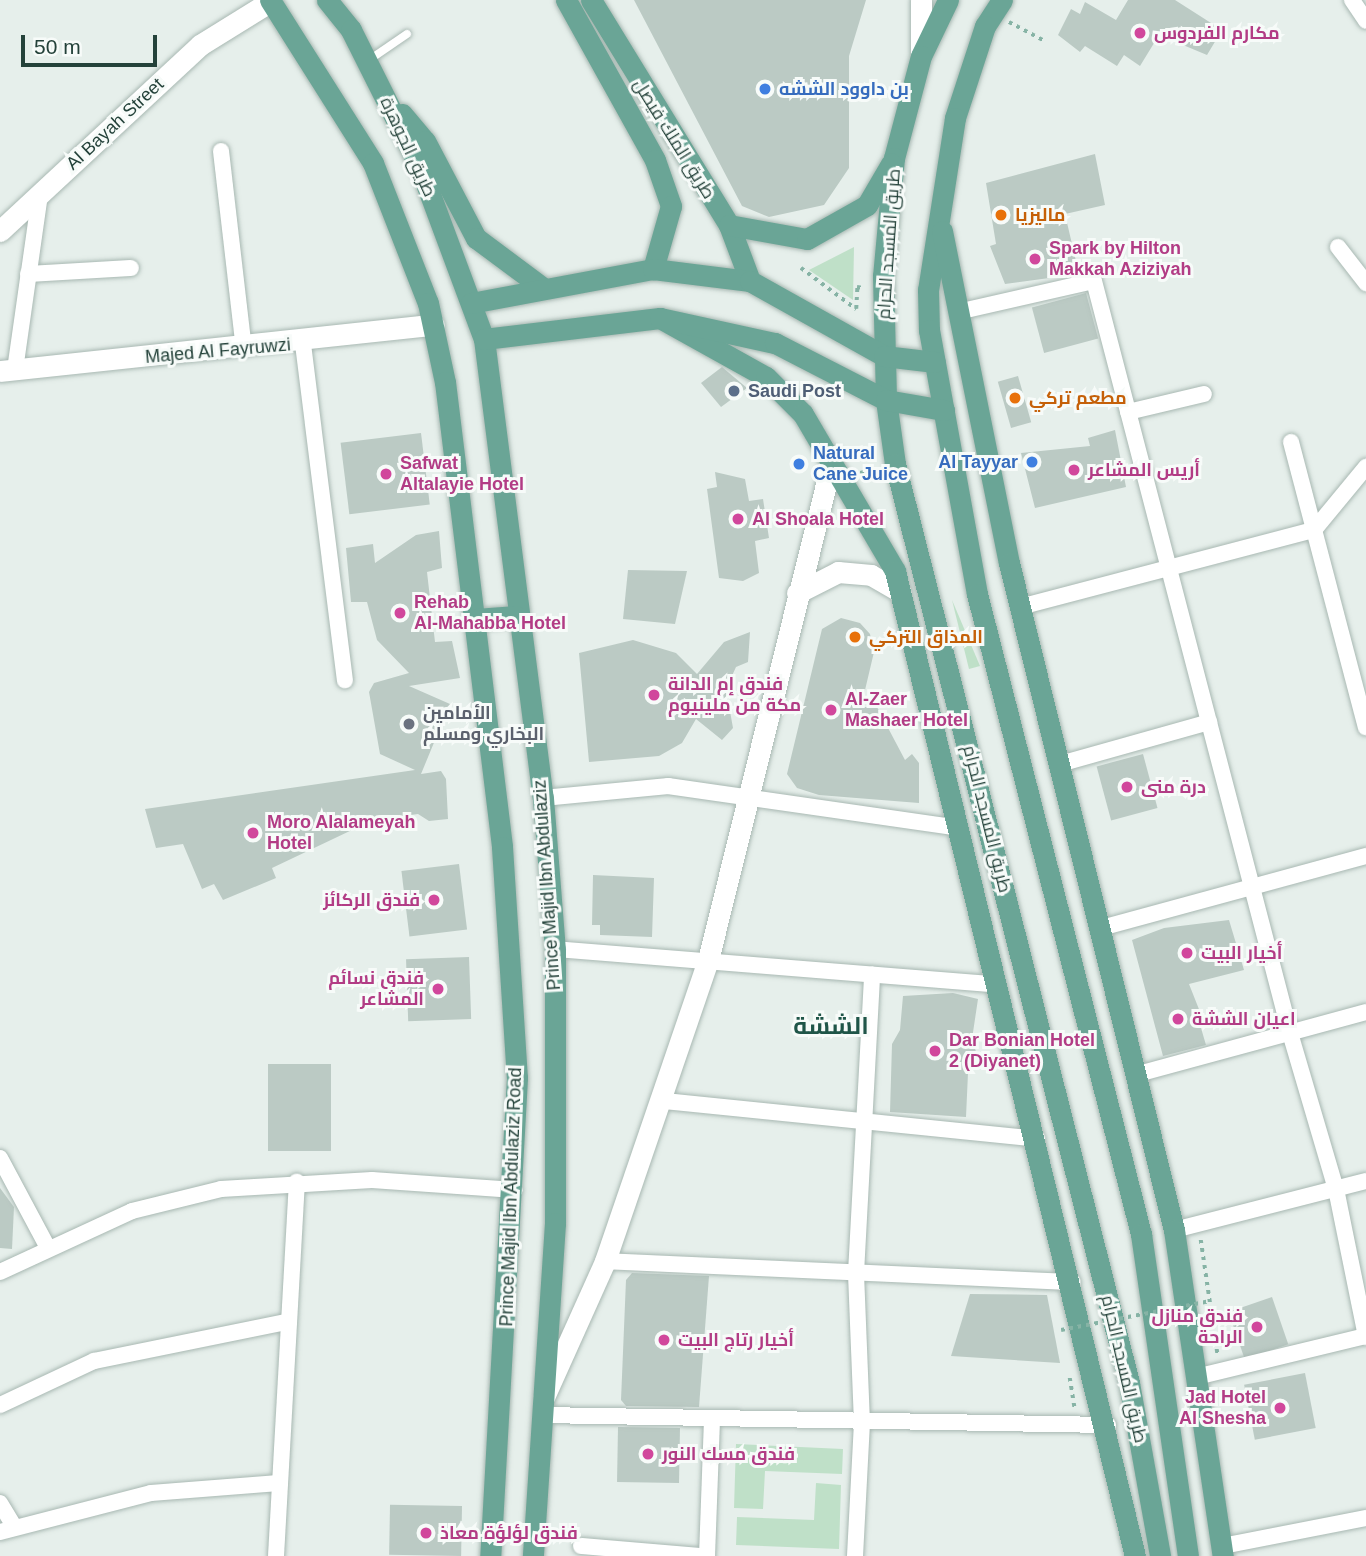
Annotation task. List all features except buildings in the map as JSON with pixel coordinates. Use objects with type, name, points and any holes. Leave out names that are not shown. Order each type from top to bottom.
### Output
[{"type":"main road","name":"Prince Majid Ibn Abdulaziz Road","points":[[271,0],[373,163],[434,325],[476,619],[512,952],[515,1190],[490,1556]]},
{"type":"main road","name":"طريق الجوهرة","points":[[327,0],[367,62],[421,170],[471,303]]},
{"type":"main road","name":"طريق الملك فيصل","points":[[566,0],[655,160],[671,206],[653,269]]},
{"type":"main road","name":"طريق الملك فيصل","points":[[591,0],[729,225],[750,281]]},
{"type":"main road","name":"طريق المسجد الحرام","points":[[948,0],[921,56],[894,158],[883,291],[886,400],[895,464],[1022,957],[1144,1458],[1160,1556]]},
{"type":"main road","name":"طريق المسجد الحرام","points":[[997,7],[955,118],[928,290],[935,362],[977,594],[1141,1234],[1188,1556]]},
{"type":"main road","points":[[382,91],[425,141],[476,237],[543,288]]},
{"type":"main road","points":[[729,225],[807,239],[867,205],[894,158]]},
{"type":"main road","points":[[940,223],[962,311],[972,394],[1020,607],[1138,1074],[1174,1230],[1222,1551]]},
{"type":"main road","points":[[471,303],[653,269],[750,281],[884,356],[935,362]]},
{"type":"main road","name":"Prince Majid Ibn Abdulaziz","points":[[471,303],[484,339],[516,616],[543,798],[555,949],[555,1223],[533,1556]]},
{"type":"main road","points":[[484,339],[660,318],[775,342],[886,400],[944,410]]},
{"type":"main road","points":[[660,318],[766,377],[834,456],[900,592],[1108,1425],[1129,1516],[1135,1556]]},
{"type":"main road","points":[[476,619],[516,616]]},
{"type":"main road","points":[[993,962],[1022,957]]},
{"type":"main road","points":[[1169,1416],[1210,1471]]},
{"type":"main road","points":[[1129,1516],[1144,1458]]},
{"type":"street","name":"Al Bayah Street","points":[[0,231],[200,45],[271,0]]},
{"type":"street","points":[[921,0],[921,56]]},
{"type":"street","points":[[1352,0],[1366,21]]},
{"type":"street","points":[[221,150],[244,349]]},
{"type":"street","points":[[7,370],[28,274],[40,194]]},
{"type":"street","points":[[1338,247],[1366,283]]},
{"type":"street","points":[[28,274],[131,268]]},
{"type":"street","points":[[962,311],[1094,281],[1290,1033],[1336,1189],[1366,1336],[1196,1377]]},
{"type":"street","name":"Majed Al Fayruwzi","points":[[7,370],[303,344],[434,325]]},
{"type":"street","points":[[303,344],[345,680]]},
{"type":"street","points":[[1128,412],[1204,394]]},
{"type":"street","points":[[1291,442],[1362,693],[1366,727]]},
{"type":"street","points":[[834,456],[797,593],[708,960],[665,1101],[605,1261],[542,1408],[712,1419],[1108,1425]]},
{"type":"street","points":[[1020,607],[1170,572],[1314,530],[1366,467]]},
{"type":"street","points":[[797,593],[838,572],[871,575],[900,592]]},
{"type":"street","points":[[1060,764],[1209,722]]},
{"type":"street","points":[[543,798],[668,786],[750,795],[959,828]]},
{"type":"street","points":[[1101,928],[1366,856]]},
{"type":"street","points":[[555,949],[999,985]]},
{"type":"street","points":[[855,1556],[862,1423],[856,1273],[862,1119],[872,974]]},
{"type":"street","points":[[1138,1074],[1366,1012]]},
{"type":"street","points":[[665,1101],[862,1119],[1037,1139]]},
{"type":"street","points":[[0,1158],[47,1246]]},
{"type":"street","points":[[0,1272],[47,1246],[132,1211],[221,1189],[298,1182],[372,1180],[515,1190]]},
{"type":"street","points":[[1174,1230],[1366,1181]]},
{"type":"street","points":[[276,1556],[286,1322],[298,1182]]},
{"type":"street","points":[[605,1261],[1073,1282]]},
{"type":"street","points":[[0,1405],[94,1362],[286,1322]]},
{"type":"street","points":[[707,1556],[712,1419]]},
{"type":"street","points":[[0,1503],[7,1529],[151,1493],[279,1483]]},
{"type":"street","points":[[1222,1551],[1366,1518]]},
{"type":"street","points":[[581,1546],[701,1556]]},
{"type":"lane","points":[[367,62],[407,34]]},
{"type":"path","points":[[997,7],[1044,41]]},
{"type":"path","points":[[801,268],[856,309],[857,287],[883,291]]},
{"type":"path","points":[[845,477],[895,464]]},
{"type":"path","points":[[1198,1225],[1220,1373]]},
{"type":"path","points":[[1061,1330],[1210,1301]]},
{"type":"green space","points":[[854,247],[853,300],[809,270]]},
{"type":"green space","points":[[952,600],[980,666],[969,669]]},
{"type":"green space","points":[[736,1444],[843,1449],[842,1474],[765,1471],[763,1509],[734,1508]]},
{"type":"green space","points":[[816,1483],[841,1485],[839,1549],[736,1545],[737,1517],[814,1520]]},
{"type":"place","name":"مكارم الفردوس","points":[[1140,33]]},
{"type":"place","name":"بن داوود الششه","points":[[765,89]]},
{"type":"place","name":"ماليزيا","points":[[1001,215]]},
{"type":"place","name":"Spark by Hilton Makkah Aziziyah","points":[[1035,259]]},
{"type":"place","name":"Saudi Post","points":[[734,391]]},
{"type":"place","name":"مطعم تركي","points":[[1015,398]]},
{"type":"place","name":"Al Tayyar","points":[[1032,462]]},
{"type":"place","name":"Natural Cane Juice","points":[[799,464]]},
{"type":"place","name":"أريس المشاعر","points":[[1074,470]]},
{"type":"place","name":"Safwat Altalayie Hotel","points":[[386,474]]},
{"type":"place","name":"Al Shoala Hotel","points":[[738,519]]},
{"type":"place","name":"Rehab Al-Mahabba Hotel","points":[[400,613]]},
{"type":"place","name":"المذاق التركي","points":[[855,637]]},
{"type":"place","name":"فندق إم الدانة مكة من ملينيوم","points":[[654,695]]},
{"type":"place","name":"Al-Zaer Mashaer Hotel","points":[[831,710]]},
{"type":"place","name":"الأمامين البخاري ومسلم","points":[[409,724]]},
{"type":"place","name":"درة منى","points":[[1127,787]]},
{"type":"place","name":"Moro Alalameyah Hotel","points":[[253,833]]},
{"type":"place","name":"فندق الركائز","points":[[434,900]]},
{"type":"place","name":"أخيار البيت","points":[[1187,953]]},
{"type":"place","name":"فندق نسائم المشاعر","points":[[438,989]]},
{"type":"place","name":"اعيان الششة","points":[[1178,1019]]},
{"type":"place","name":"Dar Bonian Hotel 2 (Diyanet)","points":[[935,1051]]},
{"type":"place","name":"فندق منازل الراحة","points":[[1257,1327]]},
{"type":"place","name":"أخيار رتاج البيت","points":[[664,1340]]},
{"type":"place","name":"Jad Hotel Al Shesha","points":[[1280,1408]]},
{"type":"place","name":"فندق مسك النور","points":[[648,1454]]},
{"type":"place","name":"فندق لؤلؤة معاذ","points":[[426,1533]]},
{"type":"district","name":"الششة","points":[[831,1026]]}]
